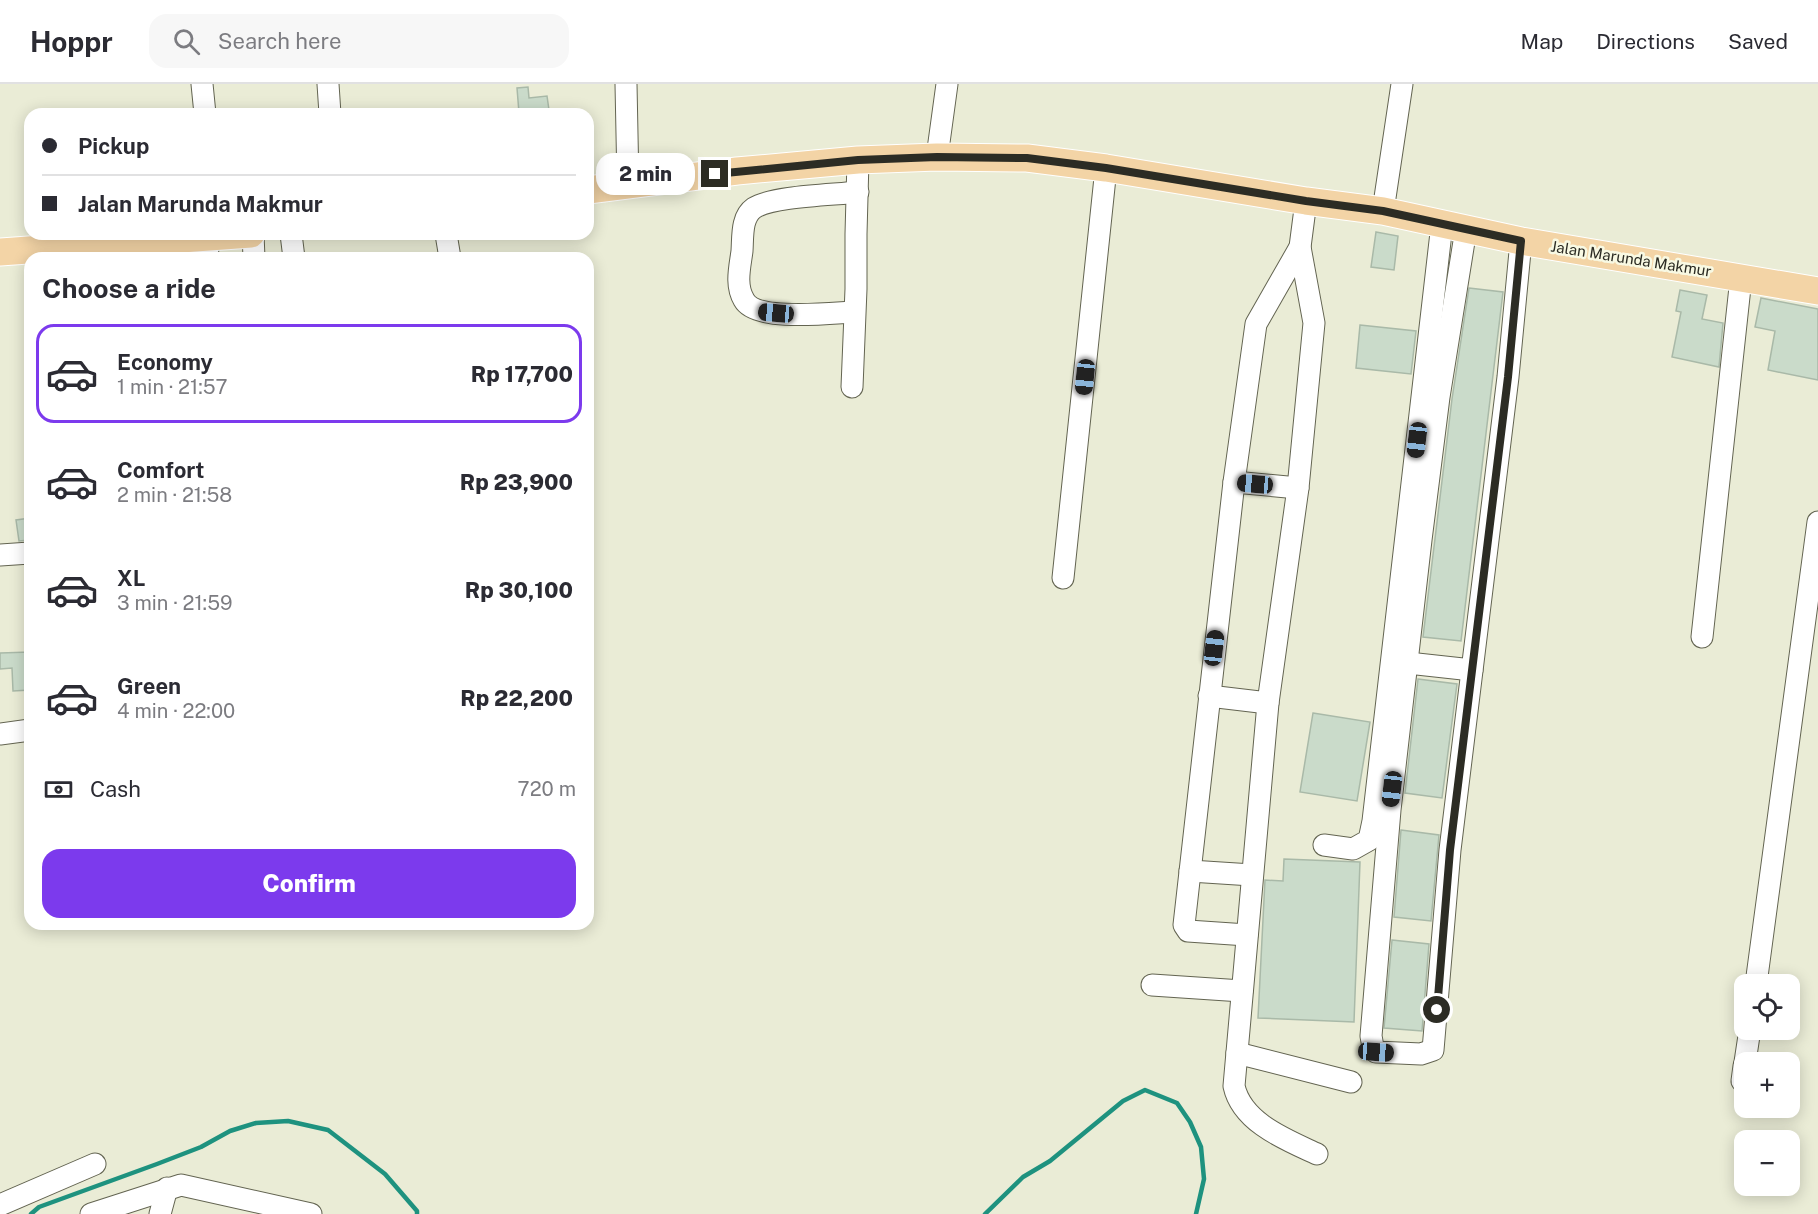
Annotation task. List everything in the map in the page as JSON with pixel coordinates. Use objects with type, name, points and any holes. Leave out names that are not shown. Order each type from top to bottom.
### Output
[{"type":"main road","name":"Jalan Marunda Makmur","points":[[594,189],[858,160],[937,157],[1027,158],[1383,211],[1521,241],[1818,291]]},
{"type":"main road","points":[[85,252],[213,242]]},
{"type":"main road","points":[[0,252],[24,252]]},
{"type":"street","points":[[202,84],[204,108]]},
{"type":"street","points":[[328,84],[330,108]]},
{"type":"street","points":[[626,84],[627,184]]},
{"type":"street","points":[[937,157],[947,84]]},
{"type":"street","points":[[1383,211],[1401,84]]},
{"type":"street","points":[[852,387],[858,160]]},
{"type":"street","points":[[1063,578],[1106,168]]},
{"type":"street","points":[[854,312],[792,314],[760,311],[748,307],[739,289],[739,277],[746,217],[753,209],[770,202],[858,192]]},
{"type":"street","points":[[1306,201],[1300,247],[1314,323],[1298,488],[1268,703],[1234,1086],[1236,1098],[1271,1132],[1317,1154]]},
{"type":"street","points":[[1454,227],[1438,397],[1390,810],[1371,1036],[1376,1052],[1421,1054],[1433,1050],[1450,850],[1508,377],[1521,241]]},
{"type":"street","points":[[1323,845],[1353,849],[1370,840],[1454,227]]},
{"type":"street","points":[[1247,935],[1185,929],[1184,925],[1234,482],[1256,324],[1300,247]]},
{"type":"street","points":[[1701,637],[1741,278]]},
{"type":"street","points":[[1234,482],[1298,488]]},
{"type":"street","points":[[1757,974],[1818,522]]},
{"type":"street","points":[[0,555],[24,553]]},
{"type":"street","points":[[1408,663],[1472,670]]},
{"type":"street","points":[[1209,696],[1268,703]]},
{"type":"street","points":[[0,734],[24,731]]},
{"type":"street","points":[[1190,871],[1252,875]]},
{"type":"street","points":[[1152,985],[1242,991]]},
{"type":"street","points":[[1237,1053],[1351,1082]]},
{"type":"street","points":[[0,1205],[95,1164]]},
{"type":"street","points":[[91,1214],[181,1185],[311,1214]]},
{"type":"street","points":[[160,1214],[167,1188]]},
{"type":"building","points":[[528,87],[529,98],[547,96],[549,108],[519,108],[517,88]]},
{"type":"building","points":[[1376,232],[1398,236],[1394,270],[1371,267]]},
{"type":"building","points":[[1469,288],[1503,292],[1461,641],[1423,637],[1452,399]]},
{"type":"building","points":[[1680,290],[1707,295],[1702,319],[1723,323],[1719,367],[1672,357],[1681,312],[1676,311]]},
{"type":"building","points":[[1761,298],[1818,309],[1818,380],[1768,370],[1775,331],[1755,327]]},
{"type":"building","points":[[1360,325],[1416,331],[1411,374],[1356,368]]},
{"type":"building","points":[[24,519],[24,541],[19,541],[16,520]]},
{"type":"building","points":[[24,652],[24,690],[13,691],[12,668],[0,669],[0,653]]},
{"type":"building","points":[[1418,679],[1457,684],[1442,798],[1405,793]]},
{"type":"building","points":[[1313,713],[1370,722],[1357,801],[1300,792]]},
{"type":"building","points":[[1401,830],[1439,835],[1431,921],[1394,917]]},
{"type":"building","points":[[1284,859],[1360,862],[1354,1022],[1258,1018],[1265,880],[1283,881]]},
{"type":"building","points":[[1392,940],[1429,944],[1422,1031],[1384,1028]]},
{"type":"waterway","points":[[985,1214],[1023,1177],[1050,1161],[1123,1101],[1145,1090],[1177,1103],[1190,1122],[1201,1147],[1204,1179],[1196,1214]]},
{"type":"waterway","points":[[31,1214],[39,1207],[201,1147],[230,1131],[256,1123],[288,1121],[328,1130],[385,1174],[417,1211],[417,1214]]},
{"type":"route","points":[[715,174],[858,160],[937,157],[1027,158],[1383,211],[1521,241],[1508,377],[1450,850],[1437,1010]]}]
